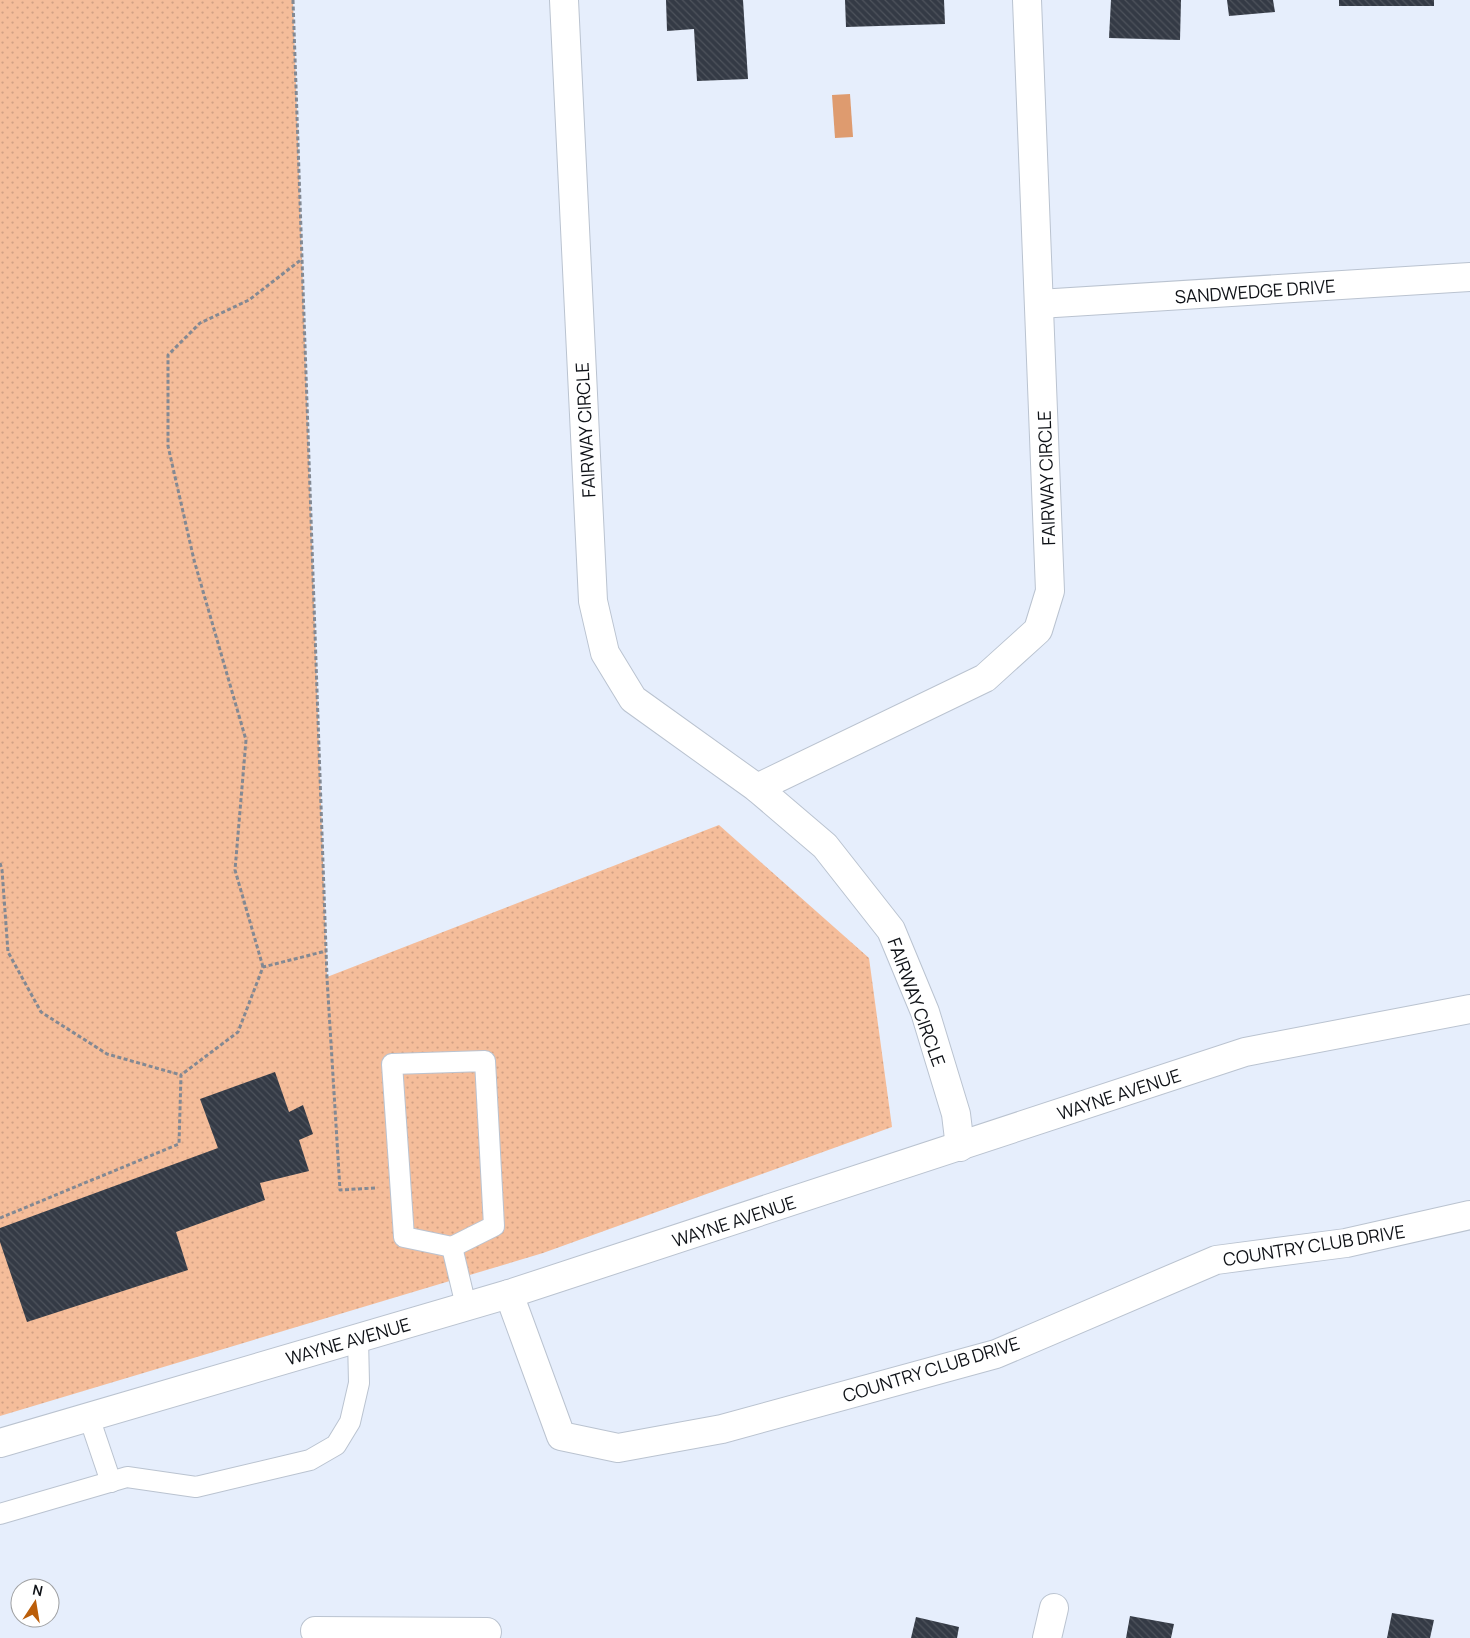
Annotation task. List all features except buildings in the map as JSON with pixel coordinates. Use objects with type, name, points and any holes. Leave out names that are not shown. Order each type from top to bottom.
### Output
[{"type":"street","name":"FAIRWAY CIRCLE","points":[[564,0],[593,601],[605,654],[633,698],[757,788],[825,846],[890,930],[925,1012],[956,1114],[960,1147]]},
{"type":"street","name":"FAIRWAY CIRCLE","points":[[757,788],[985,678],[1038,630],[1050,591],[1027,0]]},
{"type":"street","name":"SANDWEDGE DRIVE","points":[[1039,304],[1470,277]]},
{"type":"street","name":"WAYNE AVENUE","points":[[0,1443],[509,1294],[1245,1052],[1470,1008]]},
{"type":"street","name":"COUNTRY CLUB DRIVE","points":[[509,1294],[560,1436],[618,1448],[722,1430],[996,1354],[1216,1260],[1346,1243],[1470,1215]]},
{"type":"street","points":[[1047,1638],[1054,1608]]},
{"type":"street","points":[[315,1631],[486,1632],[485,1638]]},
{"type":"lane","points":[[485,1061],[494,1226],[452,1248],[404,1237],[392,1064],[485,1061]]},
{"type":"lane","points":[[452,1248],[466,1306]]},
{"type":"lane","points":[[0,1514],[126,1477],[196,1487],[310,1460],[336,1445],[350,1422],[358,1383],[358,1338]]},
{"type":"lane","points":[[89,1417],[111,1482]]},
{"type":"path","points":[[293,0],[326,951],[340,1190],[400,1186]]},
{"type":"path","points":[[181,1075],[238,1032],[263,967],[235,870],[246,740],[194,560],[168,446],[168,355],[200,323],[249,300],[302,258]]},
{"type":"path","points":[[0,863],[8,952],[41,1012],[106,1054],[181,1075]]},
{"type":"path","points":[[263,967],[326,951]]},
{"type":"path","points":[[0,1218],[178,1144],[181,1075]]},
{"type":"shaded area","points":[[0,0],[293,0],[327,977],[719,825],[869,958],[892,1127],[543,1253],[0,1416]]},
{"type":"shaded area","points":[[850,94],[853,137],[835,138],[832,95]]}]
